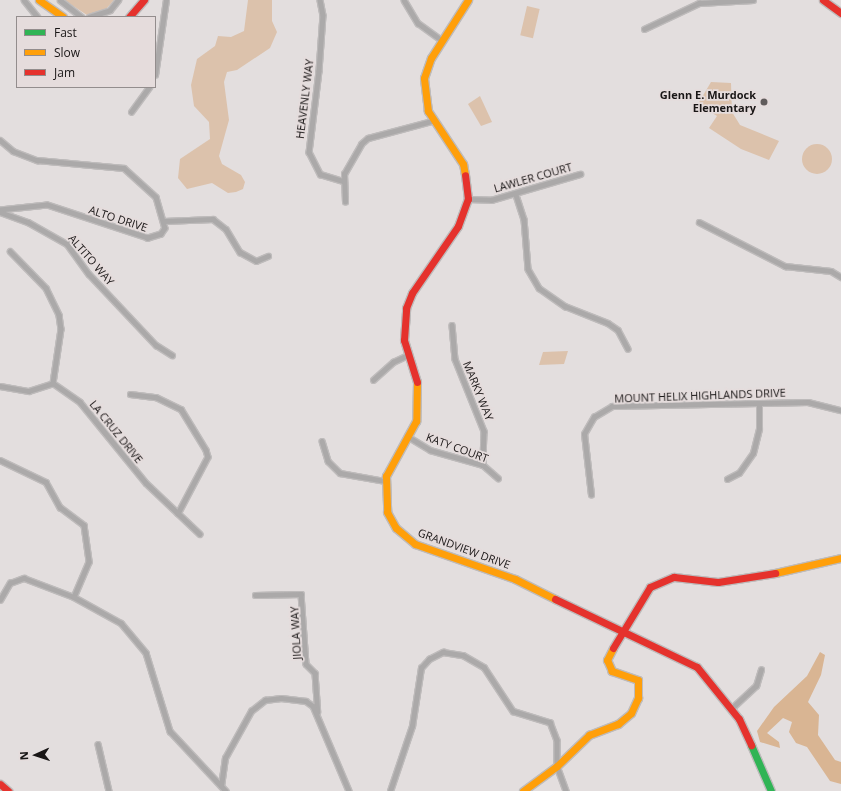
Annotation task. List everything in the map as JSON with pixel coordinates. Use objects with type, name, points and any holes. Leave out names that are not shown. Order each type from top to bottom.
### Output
[{"type":"street","points":[[24,0],[37,16]]},
{"type":"street","points":[[40,0],[62,16]]},
{"type":"street","points":[[60,0],[81,16]]},
{"type":"street","points":[[92,16],[110,10],[118,0]]},
{"type":"street","points":[[130,16],[144,0]]},
{"type":"street","points":[[156,68],[166,0]]},
{"type":"street","name":"HEAVENLY WAY","points":[[320,0],[323,15],[319,71],[308,152],[320,174],[343,181]]},
{"type":"street","points":[[404,0],[418,23],[441,40]]},
{"type":"street","name":"GRANDVIEW DRIVE","points":[[468,0],[441,40],[424,78],[424,96],[432,120],[463,164],[468,199],[458,226],[409,300],[403,324],[408,355],[417,380],[420,402],[416,421],[393,459],[385,481],[387,512],[396,528],[409,541],[515,579],[620,632],[697,666],[732,708],[771,791]]},
{"type":"street","points":[[644,29],[699,3],[753,0]]},
{"type":"street","points":[[823,0],[841,13]]},
{"type":"street","points":[[131,112],[148,88]]},
{"type":"street","points":[[345,202],[343,181],[353,153],[368,138],[432,120]]},
{"type":"street","name":"ALTO DRIVE","points":[[0,140],[14,151],[37,160],[124,168],[151,190],[164,221],[161,234],[148,238],[47,205],[0,211]]},
{"type":"street","name":"LAWLER COURT","points":[[468,199],[491,200],[516,194],[580,174]]},
{"type":"street","points":[[516,194],[524,219],[526,258],[534,281],[553,300],[618,330],[628,348]]},
{"type":"street","name":"ALTITO WAY","points":[[0,211],[28,222],[67,244],[89,274],[156,345],[172,355]]},
{"type":"street","points":[[164,221],[213,219],[226,229],[240,252],[256,261],[268,256]]},
{"type":"street","points":[[699,222],[786,266],[831,271],[841,277]]},
{"type":"street","points":[[0,386],[29,391],[53,383],[61,329],[59,315],[46,288],[10,251]]},
{"type":"street","name":"MARKY WAY","points":[[452,325],[455,359],[482,424],[483,465]]},
{"type":"street","points":[[373,380],[408,355]]},
{"type":"street","name":"LA CRUZ DRIVE","points":[[53,383],[86,408],[146,483],[200,534]]},
{"type":"street","points":[[130,394],[156,397],[181,409],[206,450],[208,458],[178,514]]},
{"type":"street","name":"MOUNT HELIX HIGHLANDS DRIVE","points":[[591,495],[584,438],[591,421],[603,410],[618,405],[759,404],[808,402],[841,410]]},
{"type":"street","points":[[727,479],[739,473],[753,453],[759,430],[759,404]]},
{"type":"street","name":"KATY COURT","points":[[407,436],[430,450],[483,465],[498,478]]},
{"type":"street","points":[[322,441],[328,461],[340,473],[385,481]]},
{"type":"street","points":[[0,460],[46,482],[60,507],[84,525],[89,562],[74,597]]},
{"type":"street","points":[[523,791],[557,766],[588,735],[622,721],[637,703],[638,680],[612,671],[607,662],[620,632],[644,593],[668,579],[684,577],[729,582],[841,558]]},
{"type":"street","points":[[0,600],[10,583],[21,578],[74,597],[121,622],[136,638],[146,653],[170,732],[226,791]]},
{"type":"street","name":"JIOLA WAY","points":[[255,595],[301,594],[306,664],[315,673],[318,714]]},
{"type":"street","points":[[390,791],[413,722],[421,668],[429,659],[443,652],[462,655],[484,667],[513,711],[550,722],[557,740],[557,766],[566,791]]},
{"type":"street","points":[[732,708],[756,686],[761,670]]},
{"type":"street","points":[[221,786],[225,758],[236,734],[251,711],[265,700],[281,698],[306,701],[318,714],[349,791]]},
{"type":"street","points":[[98,744],[109,791]]},
{"type":"street","points":[[0,784],[8,791]]},
{"type":"shaded area","points":[[64,0],[114,0],[106,9],[87,15]]},
{"type":"shaded area","points":[[248,0],[272,0],[272,21],[277,32],[270,48],[237,70],[227,72],[224,82],[229,120],[219,156],[222,164],[241,175],[245,182],[243,189],[228,193],[212,183],[187,189],[178,178],[180,159],[210,139],[209,122],[194,106],[191,85],[197,59],[215,46],[218,36],[231,37],[244,31]]},
{"type":"shaded area","points":[[527,6],[540,9],[533,38],[520,35]]},
{"type":"shaded area","points":[[711,82],[731,83],[732,112],[740,125],[779,141],[769,160],[741,149],[709,128],[717,116],[698,104]]},
{"type":"shaded area","points":[[480,96],[492,122],[481,126],[468,104]]},
{"type":"shaded area","points":[[817,144],[827,149],[832,159],[827,169],[817,174],[807,169],[802,159],[807,149]]},
{"type":"shaded area","points":[[568,351],[564,364],[539,365],[543,352]]},
{"type":"shaded area","points":[[820,652],[825,655],[821,675],[808,702],[819,715],[818,735],[835,760],[841,762],[841,784],[830,781],[807,747],[796,743],[789,732],[792,722],[783,718],[767,733],[779,742],[780,748],[760,742],[757,731],[774,707],[807,676]]},
{"type":"traffic: fast","points":[[751,745],[771,791]]},
{"type":"traffic: slow","points":[[39,0],[62,16]]},
{"type":"traffic: slow","points":[[465,175],[463,164],[428,111],[424,78],[431,58],[468,0]]},
{"type":"traffic: slow","points":[[417,382],[416,421],[386,476],[387,512],[396,528],[415,544],[515,579],[555,599]]},
{"type":"traffic: slow","points":[[775,573],[841,558]]},
{"type":"traffic: slow","points":[[523,791],[557,766],[589,735],[618,724],[631,713],[638,698],[638,680],[612,671],[607,660],[613,648]]},
{"type":"traffic: jam","points":[[130,16],[144,0]]},
{"type":"traffic: jam","points":[[823,0],[841,13]]},
{"type":"traffic: jam","points":[[417,382],[404,340],[406,308],[412,293],[458,226],[468,199],[465,175]]},
{"type":"traffic: jam","points":[[613,648],[650,587],[674,577],[718,582],[775,573]]},
{"type":"traffic: jam","points":[[555,599],[697,667],[739,719],[751,745]]},
{"type":"traffic: jam","points":[[0,784],[8,791]]},
{"type":"place","name":"Glenn E. Murdock Elementary","points":[[764,102]]}]
